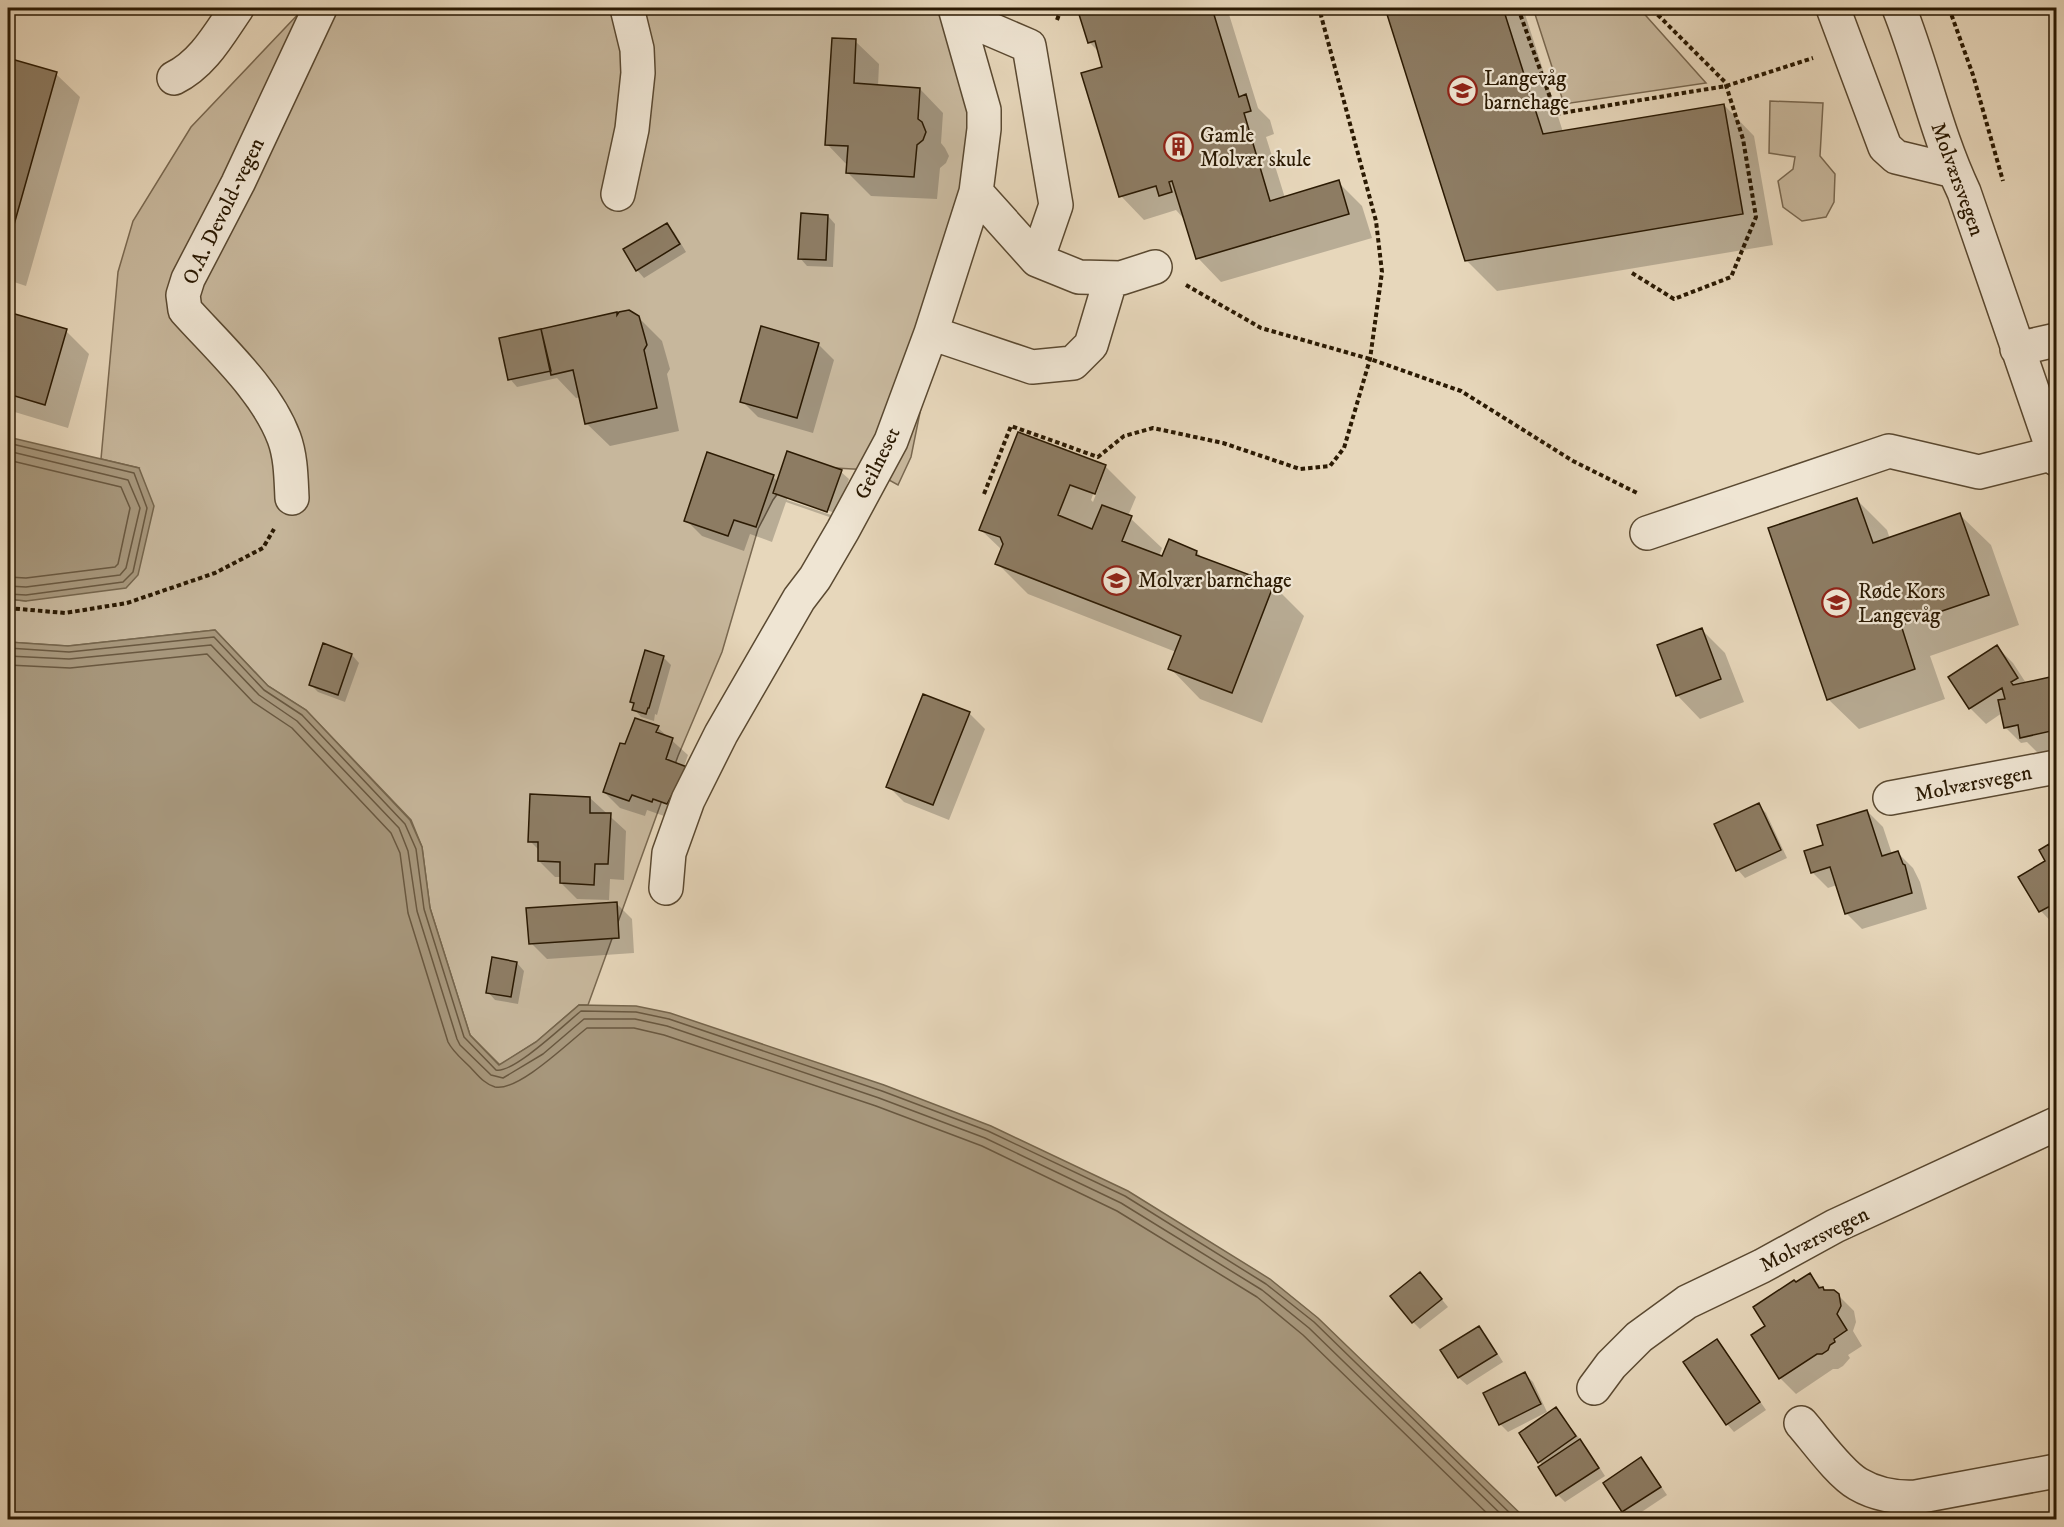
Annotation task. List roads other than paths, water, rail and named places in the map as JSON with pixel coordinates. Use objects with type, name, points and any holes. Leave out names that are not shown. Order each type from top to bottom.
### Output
[{"type":"street","points":[[174,78],[185,73],[206,54],[237,8]]},
{"type":"street","name":"O.A. Devold-vegen","points":[[292,498],[290,464],[285,440],[278,423],[256,389],[185,310],[183,295],[188,279],[238,183],[320,8]]},
{"type":"street","points":[[618,194],[632,129],[638,73],[637,49],[627,8]]},
{"type":"street","points":[[1833,8],[1885,147],[1896,157],[1954,171]]},
{"type":"street","name":"Molværsvegen","points":[[1899,8],[1909,32],[1954,171],[1964,192],[2017,350],[2056,456]]},
{"type":"street","points":[[956,11],[1029,46],[1056,205],[1037,260]]},
{"type":"street","name":"Geilneset","points":[[666,888],[669,853],[687,800],[721,734],[799,599],[838,540],[891,441],[931,333],[976,192],[984,129],[984,110],[956,11]]},
{"type":"street","points":[[976,192],[1037,260],[1078,277],[1121,278],[1155,267]]},
{"type":"street","points":[[931,333],[1032,367],[1073,363],[1091,345],[1111,278]]},
{"type":"street","points":[[2017,350],[2056,340]]},
{"type":"street","points":[[1647,533],[1889,451],[1979,472],[2056,456]]},
{"type":"street","name":"Molværsvegen","points":[[1890,798],[2056,767]]},
{"type":"street","name":"Molværsvegen","points":[[1594,1388],[1611,1365],[1639,1337],[1687,1302],[1762,1266],[1835,1226],[2056,1124]]},
{"type":"street","points":[[1801,1423],[1838,1466],[1858,1484],[1896,1498],[1927,1495],[2056,1472]]},
{"type":"water","points":[[8,437],[139,468],[154,506],[138,575],[126,588],[26,601],[8,599]]},
{"type":"water","points":[[215,630],[268,686],[306,710],[410,820],[422,847],[430,908],[470,1035],[499,1065],[536,1042],[579,1005],[636,1006],[670,1013],[884,1085],[991,1126],[1128,1191],[1270,1279],[1318,1318],[1526,1519],[8,1519],[8,642],[68,646]]},
{"type":"place","name":"Langevåg barnehage","points":[[1463,90]]},
{"type":"place","name":"Gamle Molvær skule","points":[[1179,147]]},
{"type":"place","name":"Molvær barnehage","points":[[1117,580]]},
{"type":"place","name":"Røde Kors Langevåg","points":[[1837,603]]}]
